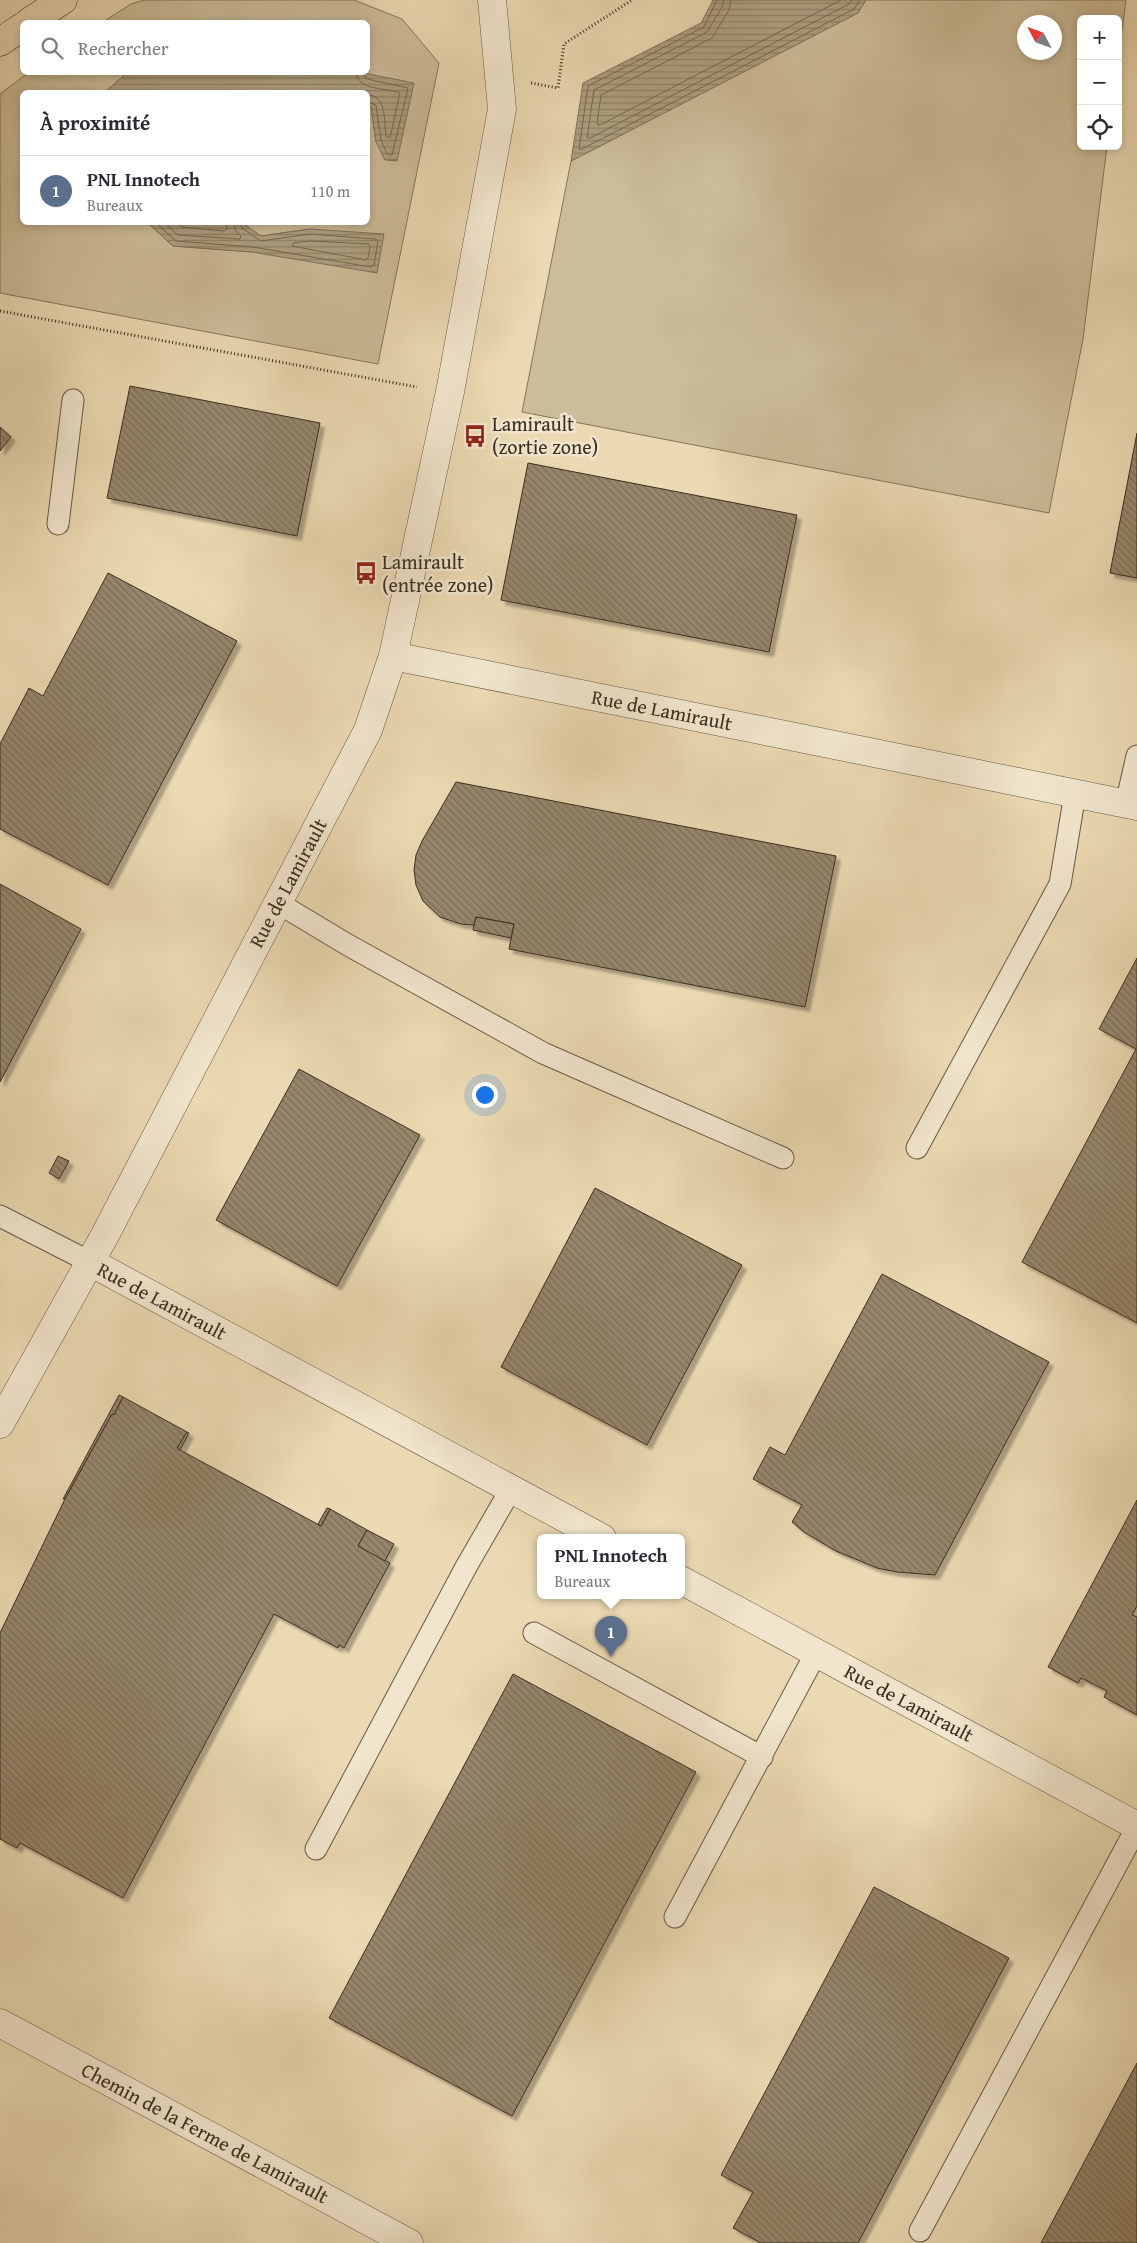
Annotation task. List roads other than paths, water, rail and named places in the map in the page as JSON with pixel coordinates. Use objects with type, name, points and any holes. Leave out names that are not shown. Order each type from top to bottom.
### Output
[{"type":"main road","points":[[32,20],[63,0]]},
{"type":"main road","points":[[0,42],[20,28]]},
{"type":"street","points":[[393,656],[450,392],[502,109],[492,0]]},
{"type":"street","name":"Rue de Lamirault","points":[[594,1534],[90,1262],[368,730],[393,656],[1132,805]]},
{"type":"street","points":[[0,1424],[90,1262]]},
{"type":"street","name":"Rue de Lamirault","points":[[685,1582],[1137,1826]]},
{"type":"street","name":"Chemin de la Ferme de Lamirault","points":[[0,2023],[409,2243]]},
{"type":"lane","points":[[58,524],[73,400]]},
{"type":"lane","points":[[1132,805],[1137,756]]},
{"type":"lane","points":[[917,1148],[1060,884],[1075,794]]},
{"type":"lane","points":[[278,903],[348,945],[543,1053],[783,1158]]},
{"type":"lane","points":[[0,1216],[90,1262]]},
{"type":"lane","points":[[316,1849],[466,1566],[510,1489]]},
{"type":"lane","points":[[534,1633],[762,1757]]},
{"type":"lane","points":[[675,1917],[816,1653]]},
{"type":"lane","points":[[920,2231],[1137,1826]]},
{"type":"water","points":[[713,0],[866,0],[858,13],[571,161],[583,83],[701,23]]},
{"type":"water","points":[[370,74],[414,83],[397,161],[385,160],[376,142],[370,107],[370,90],[107,90],[125,75]]},
{"type":"water","points":[[150,225],[245,225],[261,236],[310,229],[384,234],[377,273],[252,252],[173,246]]},
{"type":"place","name":"Lamirault (zortie zone)","points":[[475,436]]},
{"type":"place","name":"Lamirault (entrée zone)","points":[[366,573]]},
{"type":"place","name":"PNL Innotech","points":[[611,1657]]}]
